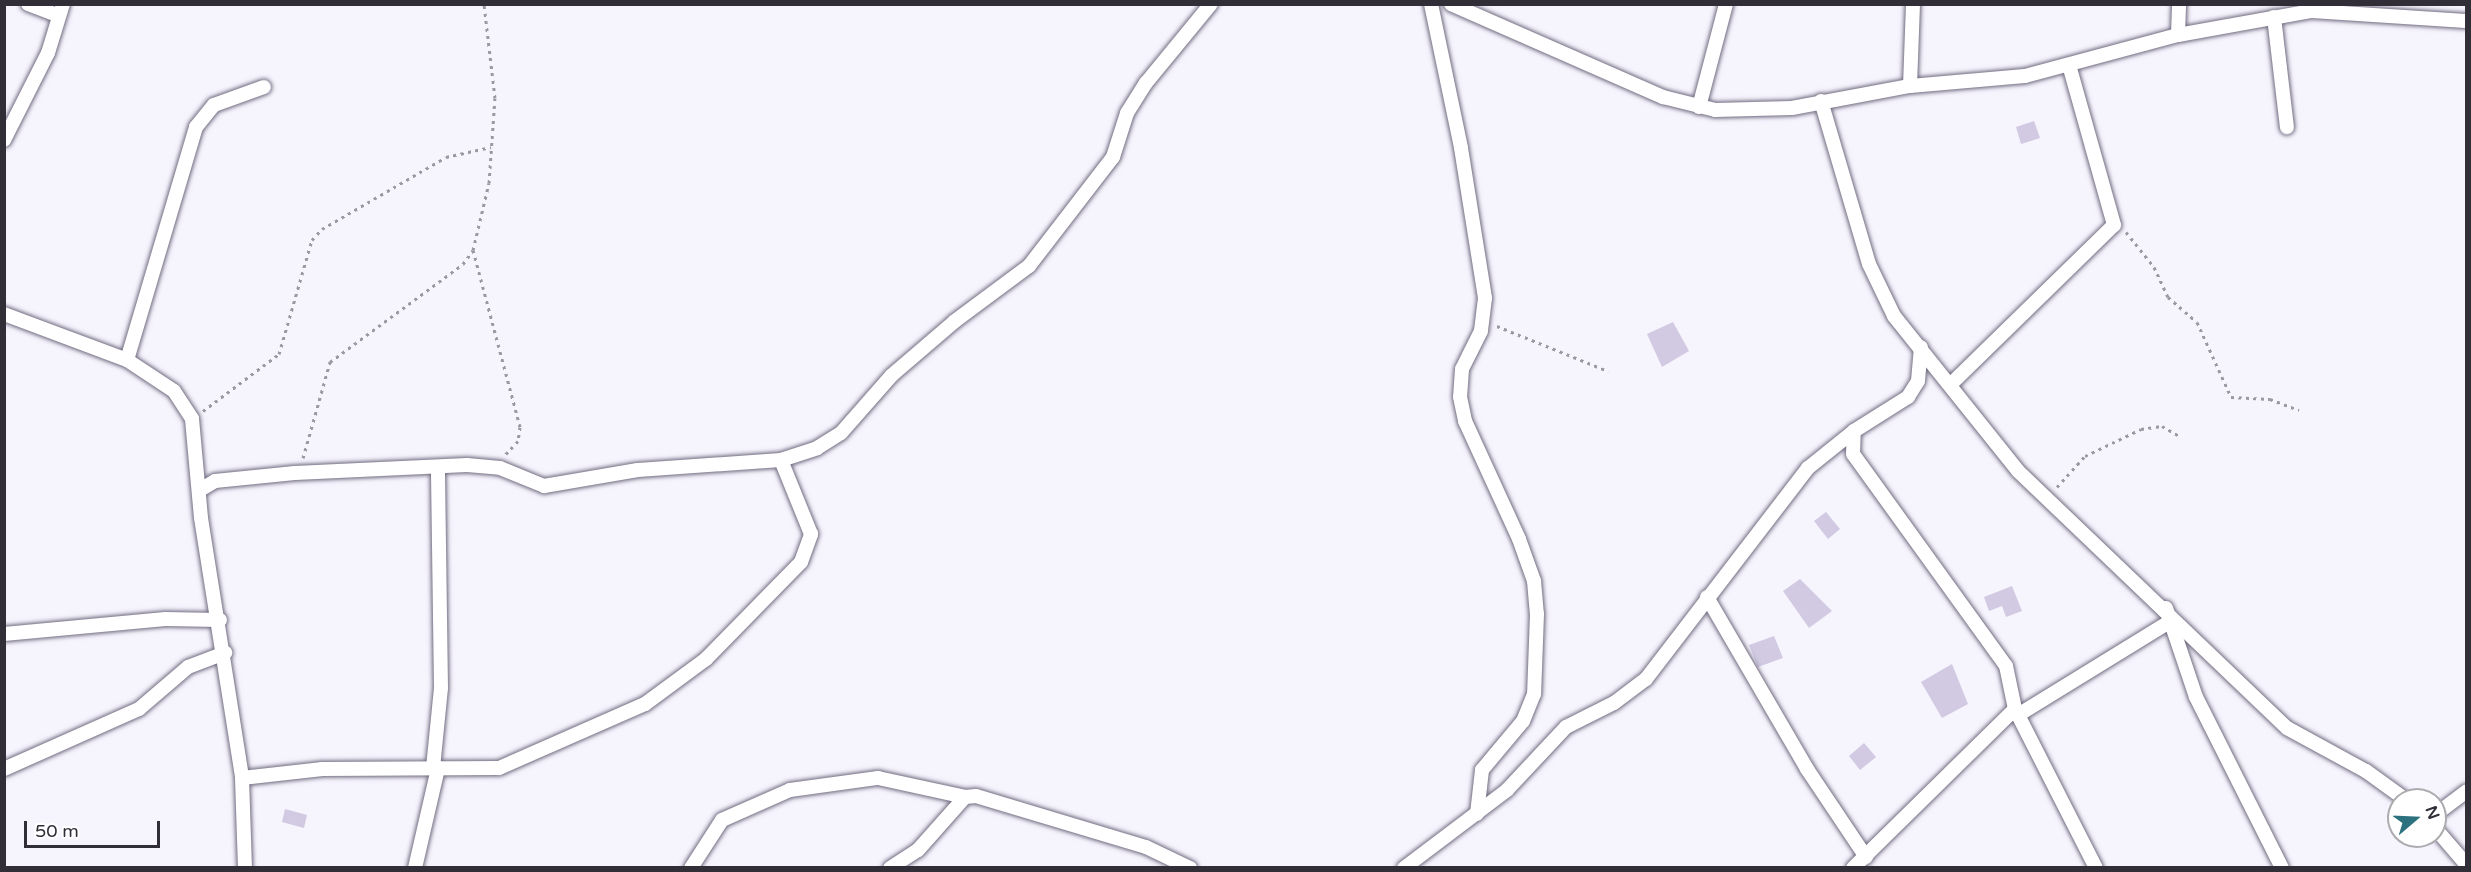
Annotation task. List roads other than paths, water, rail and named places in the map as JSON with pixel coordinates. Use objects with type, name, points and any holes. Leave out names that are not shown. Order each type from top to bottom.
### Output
[{"type":"street","points":[[4,140],[34,83],[61,10],[28,4]]},
{"type":"street","points":[[200,490],[215,481],[295,473],[438,468],[500,468],[544,486],[638,470],[781,460],[842,433],[892,375],[1029,266],[1113,157],[1127,112],[1146,83],[1211,4]]},
{"type":"street","points":[[1431,4],[1461,148],[1485,311],[1462,369],[1460,397],[1534,582],[1537,676],[1523,721],[1482,770],[1477,814]]},
{"type":"street","points":[[1451,4],[1663,97],[1699,107],[1792,108],[1910,86],[2070,68],[2178,35],[2274,17],[2361,8],[2466,21]]},
{"type":"street","points":[[1478,4],[1500,24]]},
{"type":"street","points":[[1699,107],[1726,4]]},
{"type":"street","points":[[1910,86],[1913,4]]},
{"type":"street","points":[[2178,35],[2179,4]]},
{"type":"street","points":[[2274,17],[2287,127]]},
{"type":"street","points":[[1950,385],[2105,239],[2114,216],[2070,68]]},
{"type":"street","points":[[127,360],[196,127],[214,105],[264,87]]},
{"type":"street","points":[[1821,101],[1869,264],[1894,316],[1950,385],[2047,500],[2114,568],[2166,608],[2287,728],[2366,771],[2389,788]]},
{"type":"street","points":[[4,314],[127,360],[174,391],[192,419],[200,490],[242,778],[245,867]]},
{"type":"street","points":[[1404,867],[1477,814],[1566,728],[1635,689],[1809,468],[1854,431],[1908,397],[1918,381],[1921,347]]},
{"type":"street","points":[[1854,431],[1852,443],[1858,465],[2006,666],[2017,712],[2096,867]]},
{"type":"street","points":[[242,778],[322,769],[436,768],[473,772],[521,760],[645,704],[705,659],[801,562],[808,546],[803,507],[781,460]]},
{"type":"street","points":[[415,867],[436,768],[441,688],[438,468]]},
{"type":"street","points":[[1707,597],[1862,863],[2017,712],[2169,622]]},
{"type":"street","points":[[2166,608],[2196,697],[2282,867]]},
{"type":"street","points":[[4,634],[165,620],[220,620]]},
{"type":"street","points":[[4,769],[139,709],[188,667],[225,653]]},
{"type":"street","points":[[691,867],[722,820],[790,790],[878,778],[965,796],[1146,847],[1190,867]]},
{"type":"street","points":[[2447,806],[2466,792]]},
{"type":"street","points":[[890,867],[918,850],[965,796]]},
{"type":"street","points":[[2447,842],[2466,864]]}]
